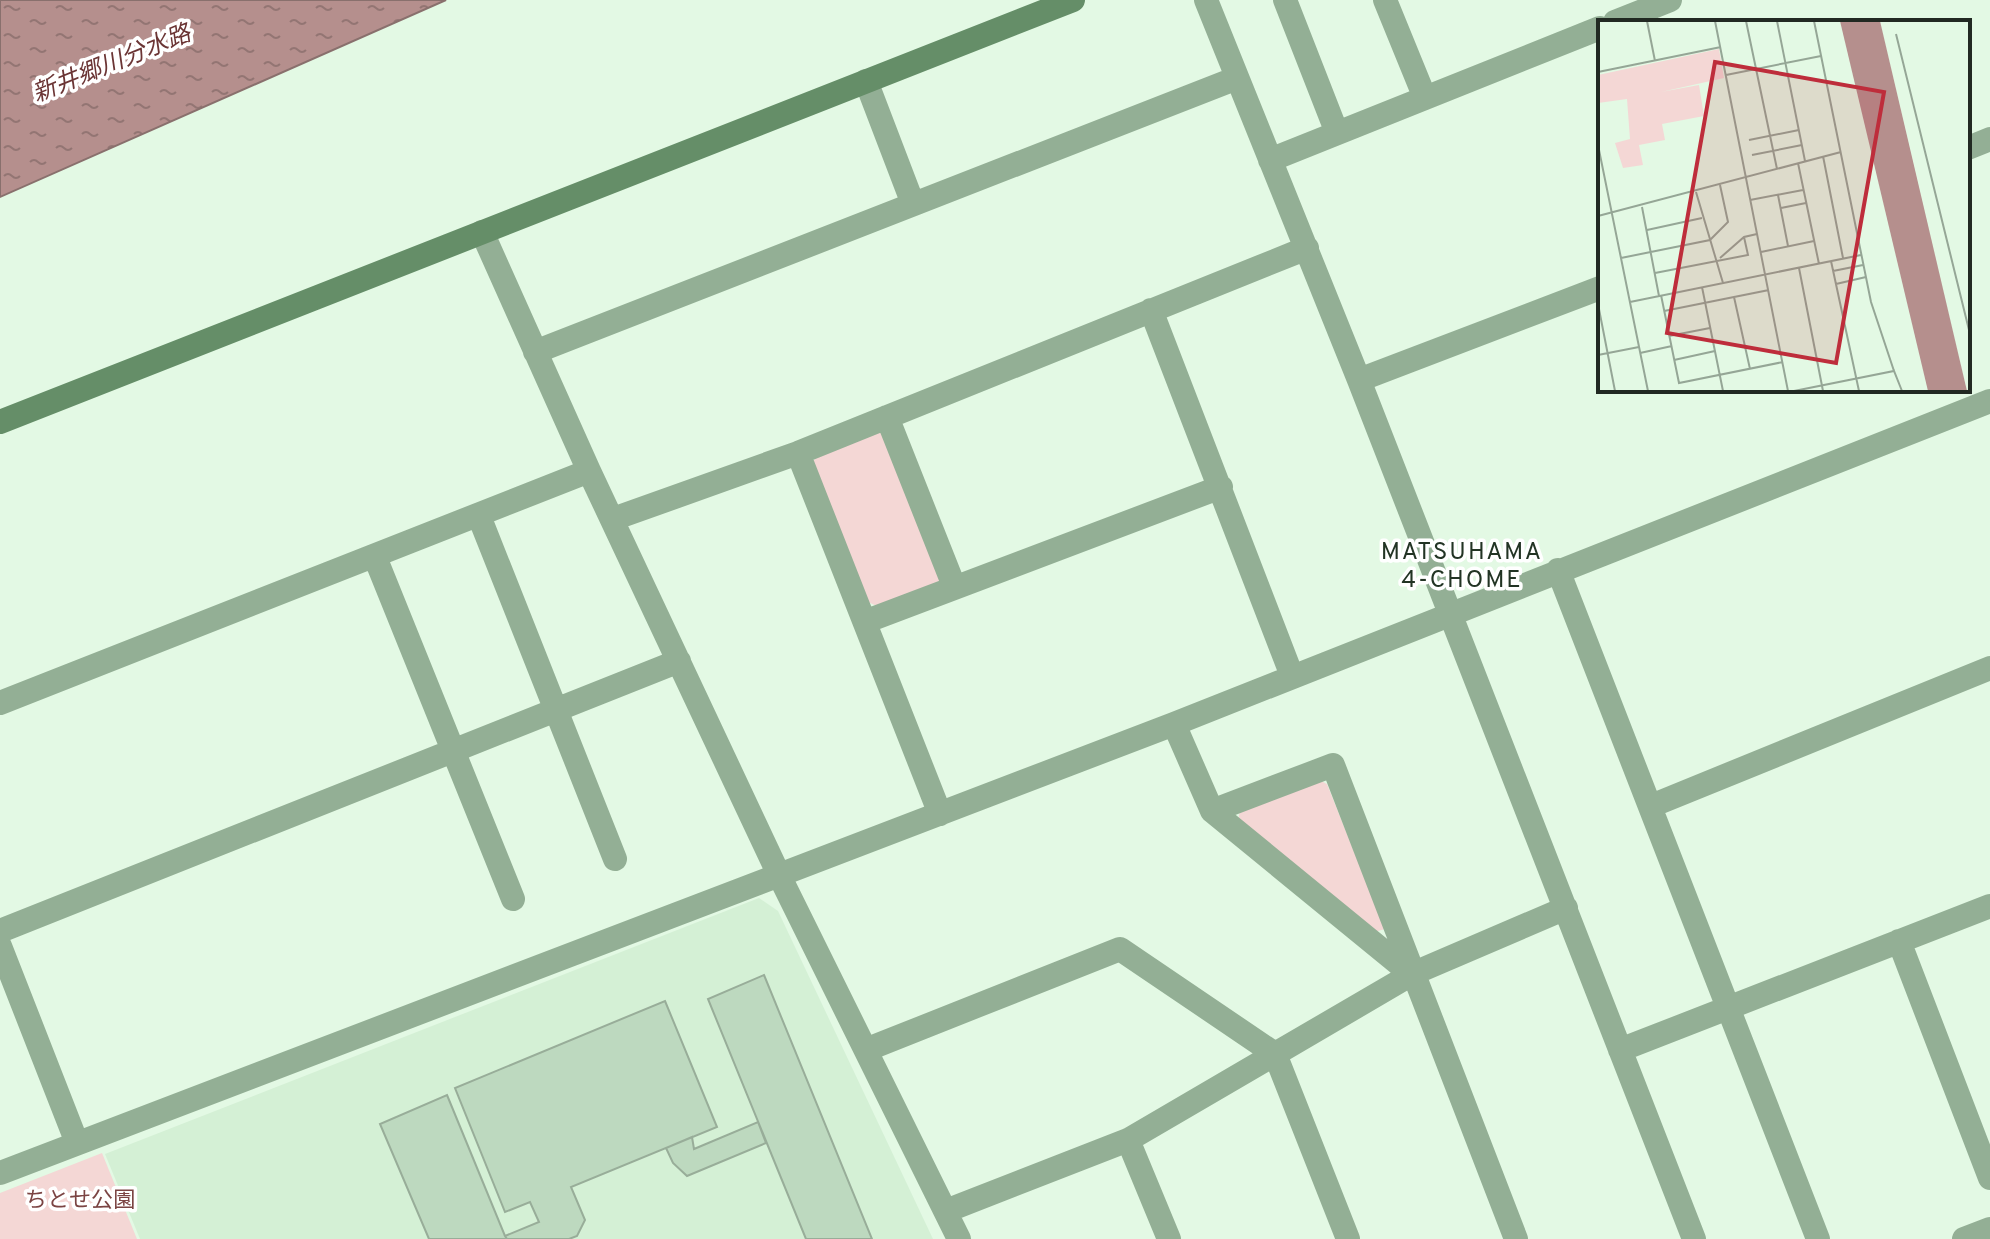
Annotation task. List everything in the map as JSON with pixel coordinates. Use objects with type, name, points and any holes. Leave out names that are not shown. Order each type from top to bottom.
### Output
[{"type":"street","points":[[0,422],[1073,0]]},
{"type":"street","points":[[1206,0],[1359,380],[1694,1239]]},
{"type":"street","points":[[1285,0],[1337,133]]},
{"type":"street","points":[[1385,0],[1425,98]]},
{"type":"street","points":[[1620,20],[1670,0]]},
{"type":"street","points":[[1270,160],[1598,29]]},
{"type":"street","points":[[535,352],[1237,78]]},
{"type":"street","points":[[866,81],[913,204]]},
{"type":"street","points":[[1970,147],[1990,139]]},
{"type":"street","points":[[482,232],[589,471],[779,875],[868,1049],[959,1239]]},
{"type":"street","points":[[613,519],[798,453],[1307,248]]},
{"type":"street","points":[[1359,380],[1598,289]]},
{"type":"street","points":[[1151,310],[1292,676]]},
{"type":"street","points":[[0,1173],[1174,724],[1990,401]]},
{"type":"street","points":[[887,417],[954,586]]},
{"type":"street","points":[[798,453],[867,621],[940,814]]},
{"type":"street","points":[[0,703],[589,471]]},
{"type":"street","points":[[867,621],[1221,487]]},
{"type":"street","points":[[479,516],[615,859]]},
{"type":"street","points":[[375,557],[513,899]]},
{"type":"street","points":[[1558,570],[1818,1239]]},
{"type":"street","points":[[0,931],[679,661]]},
{"type":"street","points":[[1651,806],[1990,668]]},
{"type":"street","points":[[1174,724],[1212,811],[1412,974]]},
{"type":"street","points":[[1212,811],[1333,765],[1516,1239]]},
{"type":"street","points":[[1620,1050],[1990,906]]},
{"type":"street","points":[[946,1211],[1128,1140],[1412,974],[1566,908]]},
{"type":"street","points":[[1899,941],[1990,1178]]},
{"type":"street","points":[[0,946],[77,1143]]},
{"type":"street","points":[[868,1049],[1120,949],[1275,1054],[1348,1239]]},
{"type":"street","points":[[1128,1140],[1169,1239]]},
{"type":"street","points":[[1964,1239],[1990,1229]]},
{"type":"shaded area","points":[[759,898],[778,911],[933,1239],[140,1239],[105,1154]]},
{"type":"green space","points":[[878,428],[887,435],[942,575],[937,584],[879,607],[868,602],[813,462],[820,451]]},
{"type":"green space","points":[[1319,780],[1327,784],[1385,929],[1374,932],[1238,820],[1240,811]]},
{"type":"green space","name":"ちとせ公園","points":[[102,1153],[137,1239],[0,1239],[0,1193]]},
{"type":"water","name":"新井郷川分水路","points":[[0,0],[446,0],[0,197]]},
{"type":"building","points":[[764,975],[872,1239],[806,1239],[708,999]]},
{"type":"building","points":[[665,1001],[717,1127],[571,1187],[585,1220],[577,1236],[569,1239],[507,1239],[505,1236],[539,1222],[530,1202],[505,1212],[455,1088]]},
{"type":"building","points":[[447,1095],[507,1239],[429,1239],[380,1124]]},
{"type":"building","points":[[758,1122],[766,1143],[687,1176],[673,1163],[666,1148],[692,1137],[694,1149]]},
{"type":"district","name":"MATSUHAMA 4-CHOME","points":[[1462,567]]}]
